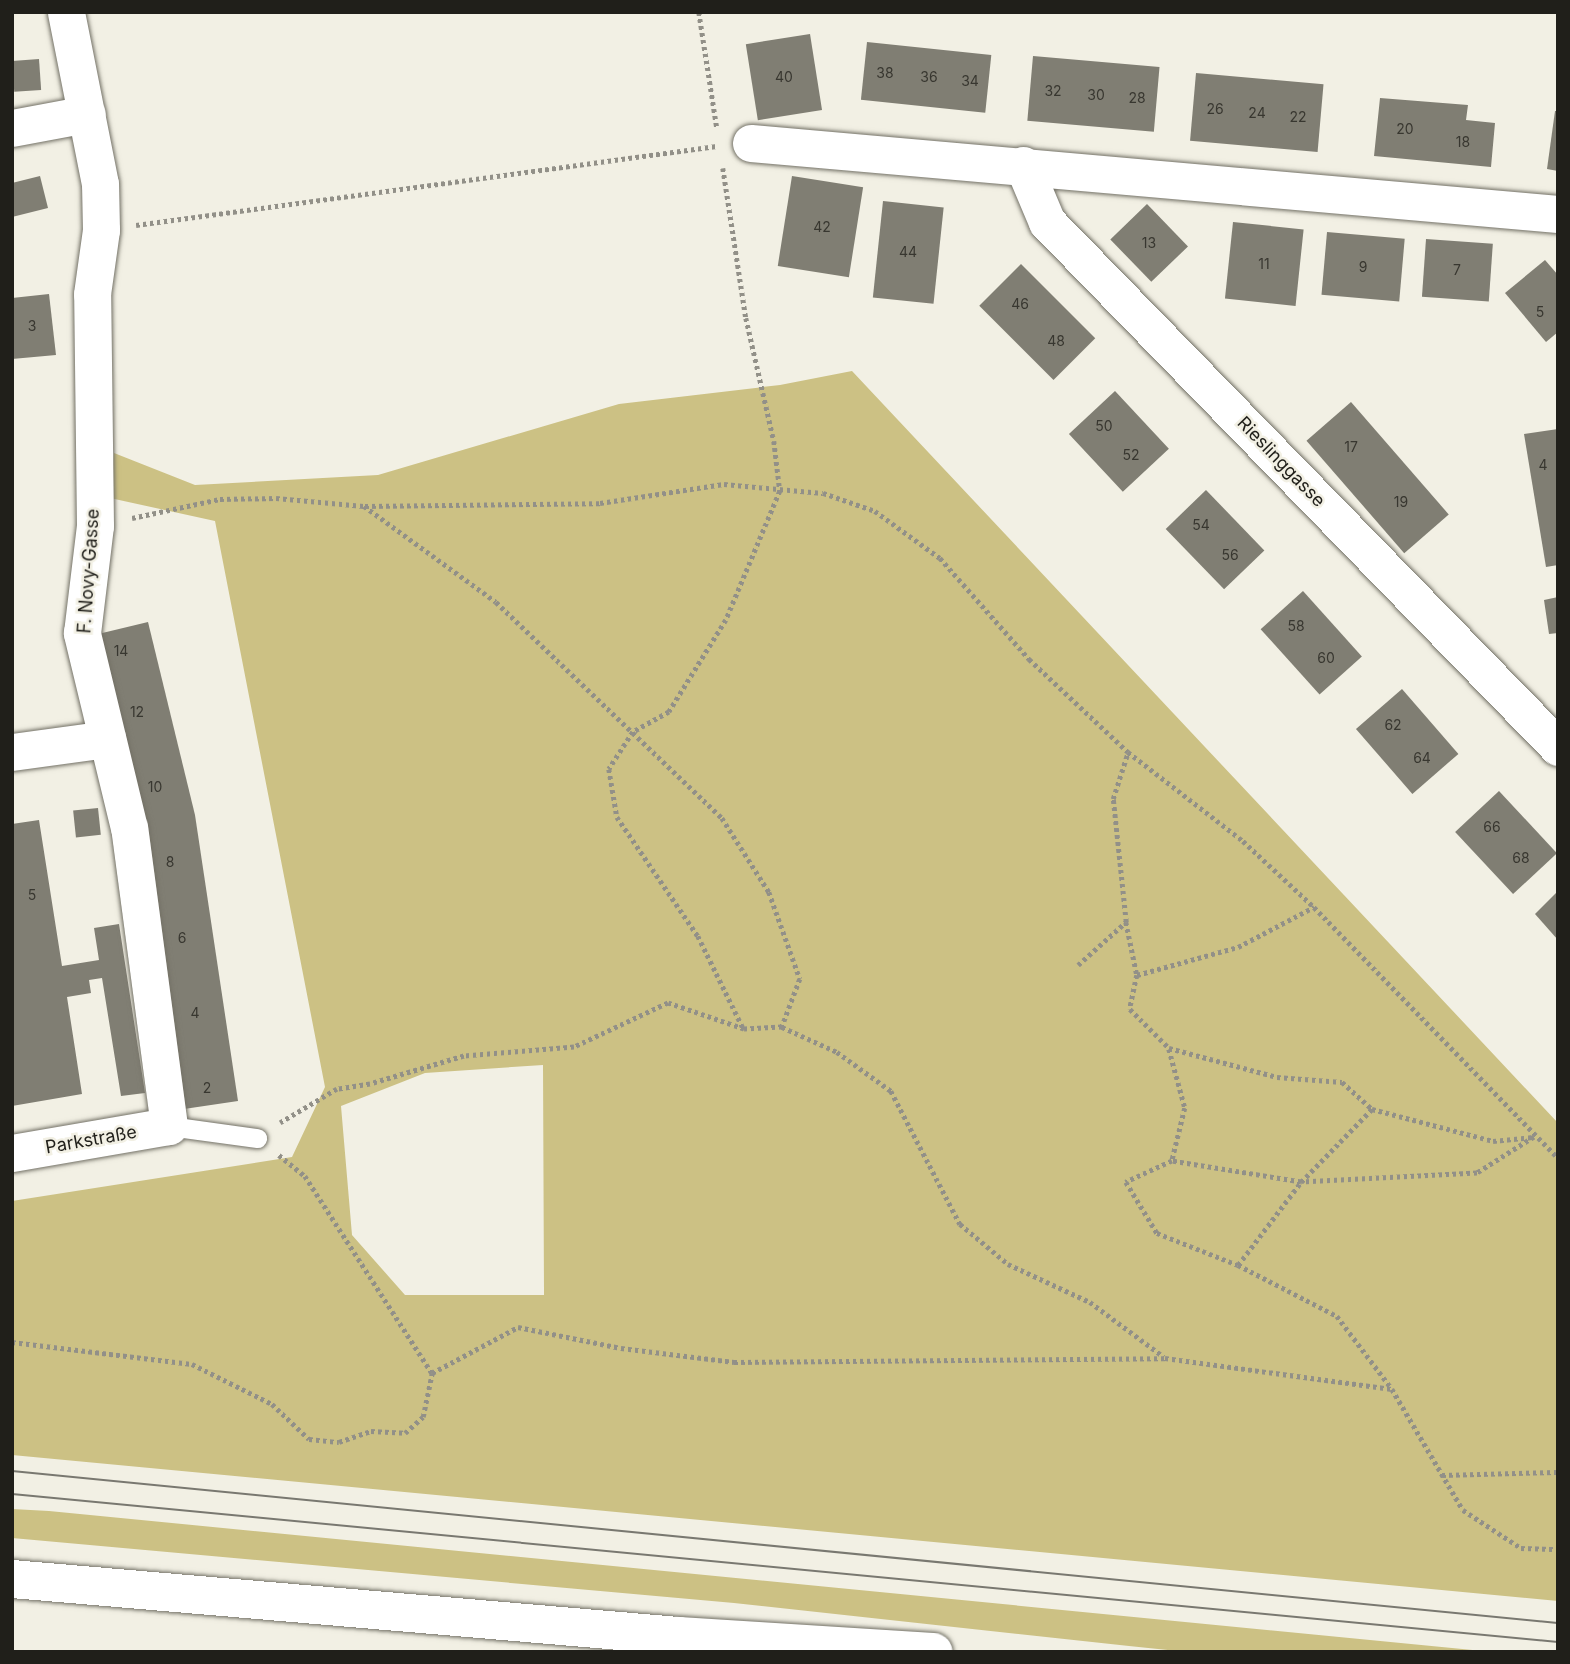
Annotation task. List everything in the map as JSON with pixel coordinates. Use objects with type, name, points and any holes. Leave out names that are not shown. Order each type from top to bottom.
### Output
[{"type":"main road","points":[[12,1579],[678,1636],[933,1652]]},
{"type":"street","name":"F. Novy-Gasse","points":[[66,12],[100,184],[101,230],[92,294],[95,526],[82,633],[129,828],[169,1126]]},
{"type":"street","points":[[12,128],[87,114]]},
{"type":"street","points":[[735,144],[1023,166],[1558,214]]},
{"type":"street","name":"Rieslinggasse","points":[[1023,166],[1046,222],[1558,747]]},
{"type":"street","points":[[12,752],[107,738]]},
{"type":"street","name":"Parkstraße","points":[[12,1153],[169,1126]]},
{"type":"lane","points":[[169,1126],[257,1138]]},
{"type":"path","points":[[699,12],[735,144],[746,318],[774,441],[780,491],[726,620],[668,712],[633,732],[609,769],[617,817],[698,936],[744,1029]]},
{"type":"path","points":[[101,230],[735,144]]},
{"type":"path","points":[[154,514],[220,499],[276,498],[364,506],[600,502],[724,484],[780,491],[823,492],[875,511],[940,558],[1029,659],[1128,752],[1243,841],[1314,906],[1534,1137],[1558,1158]]},
{"type":"path","points":[[364,506],[496,602],[722,818],[769,892],[800,979],[782,1027]]},
{"type":"path","points":[[1128,752],[1113,799],[1126,922],[1136,975],[1130,1009],[1169,1048],[1277,1077],[1342,1082],[1372,1109],[1493,1141],[1534,1137]]},
{"type":"path","points":[[1136,975],[1238,947],[1314,906]]},
{"type":"path","points":[[1078,965],[1126,922]]},
{"type":"path","points":[[12,1342],[192,1364],[272,1404],[309,1438],[339,1443],[371,1431],[405,1433],[423,1417],[432,1373],[305,1176],[257,1138],[337,1089],[370,1084],[464,1056],[574,1047],[668,1003],[744,1029],[782,1027],[837,1052],[891,1091],[960,1224],[1009,1264],[1090,1302],[1165,1358]]},
{"type":"path","points":[[1169,1048],[1185,1108],[1171,1161]]},
{"type":"path","points":[[1238,1265],[1301,1182],[1372,1109]]},
{"type":"path","points":[[1534,1137],[1477,1173],[1301,1182],[1171,1161],[1126,1182],[1157,1233],[1238,1265],[1337,1316],[1392,1389],[1463,1510],[1521,1548],[1558,1549]]},
{"type":"path","points":[[432,1373],[518,1327],[621,1348],[734,1362],[1165,1358],[1392,1389]]},
{"type":"path","points":[[1441,1475],[1558,1472]]},
{"type":"shaded area","points":[[852,371],[1558,1123],[1558,1601],[12,1455],[12,1201],[292,1157],[325,1087],[215,521],[110,498],[114,453],[195,485],[378,475],[619,404],[780,385]],"holes":[[[543,1065],[544,1295],[405,1295],[352,1235],[341,1106],[425,1073]]]},
{"type":"shaded area","points":[[12,1509],[1493,1652],[1187,1652],[734,1603],[12,1538]]},
{"type":"building","points":[[810,34],[822,110],[758,120],[746,44]]},
{"type":"building","points":[[867,42],[991,55],[985,113],[861,100]]},
{"type":"building","points":[[1033,56],[1160,67],[1154,132],[1027,121]]},
{"type":"building","points":[[39,59],[41,90],[14,92],[12,61]]},
{"type":"building","points":[[1196,73],[1324,84],[1318,152],[1190,141]]},
{"type":"building","points":[[1380,98],[1468,105],[1466,120],[1495,123],[1491,167],[1374,156]]},
{"type":"building","points":[[1555,111],[1558,111],[1558,171],[1547,169]]},
{"type":"building","points":[[40,176],[48,208],[12,217],[12,183]]},
{"type":"building","points":[[792,176],[863,187],[849,277],[778,266]]},
{"type":"building","points":[[883,201],[944,207],[934,304],[873,297]]},
{"type":"building","points":[[1147,204],[1188,246],[1151,282],[1110,239]]},
{"type":"building","points":[[1233,222],[1304,229],[1296,306],[1225,299]]},
{"type":"building","points":[[1327,232],[1405,239],[1399,302],[1322,295]]},
{"type":"building","points":[[1426,239],[1493,244],[1489,302],[1422,297]]},
{"type":"building","points":[[1545,260],[1558,275],[1558,332],[1546,342],[1505,293]]},
{"type":"building","points":[[1021,264],[1095,338],[1054,380],[979,306]]},
{"type":"building","points":[[49,294],[56,355],[12,359],[12,298]]},
{"type":"building","points":[[1115,391],[1169,449],[1123,492],[1069,434]]},
{"type":"building","points":[[1351,402],[1449,514],[1404,553],[1306,441]]},
{"type":"building","points":[[1558,429],[1558,565],[1546,567],[1524,434]]},
{"type":"building","points":[[1206,490],[1264,550],[1224,589],[1166,529]]},
{"type":"building","points":[[1303,591],[1362,656],[1320,695],[1261,629]]},
{"type":"building","points":[[1558,597],[1558,633],[1549,634],[1544,600]]},
{"type":"building","points":[[148,622],[195,815],[238,1101],[184,1109],[94,635]]},
{"type":"building","points":[[1402,689],[1458,754],[1412,794],[1356,729]]},
{"type":"building","points":[[1499,791],[1557,853],[1513,894],[1455,832]]},
{"type":"building","points":[[98,808],[101,835],[76,837],[73,811]]},
{"type":"building","points":[[39,820],[62,966],[99,960],[94,928],[119,924],[145,1093],[121,1096],[102,978],[89,980],[91,993],[67,997],[82,1094],[12,1106],[12,824]]},
{"type":"building","points":[[1558,891],[1558,940],[1535,914]]},
{"type":"tram line","points":[[12,1471],[1558,1623]]},
{"type":"tram line","points":[[12,1494],[1558,1642]]}]
